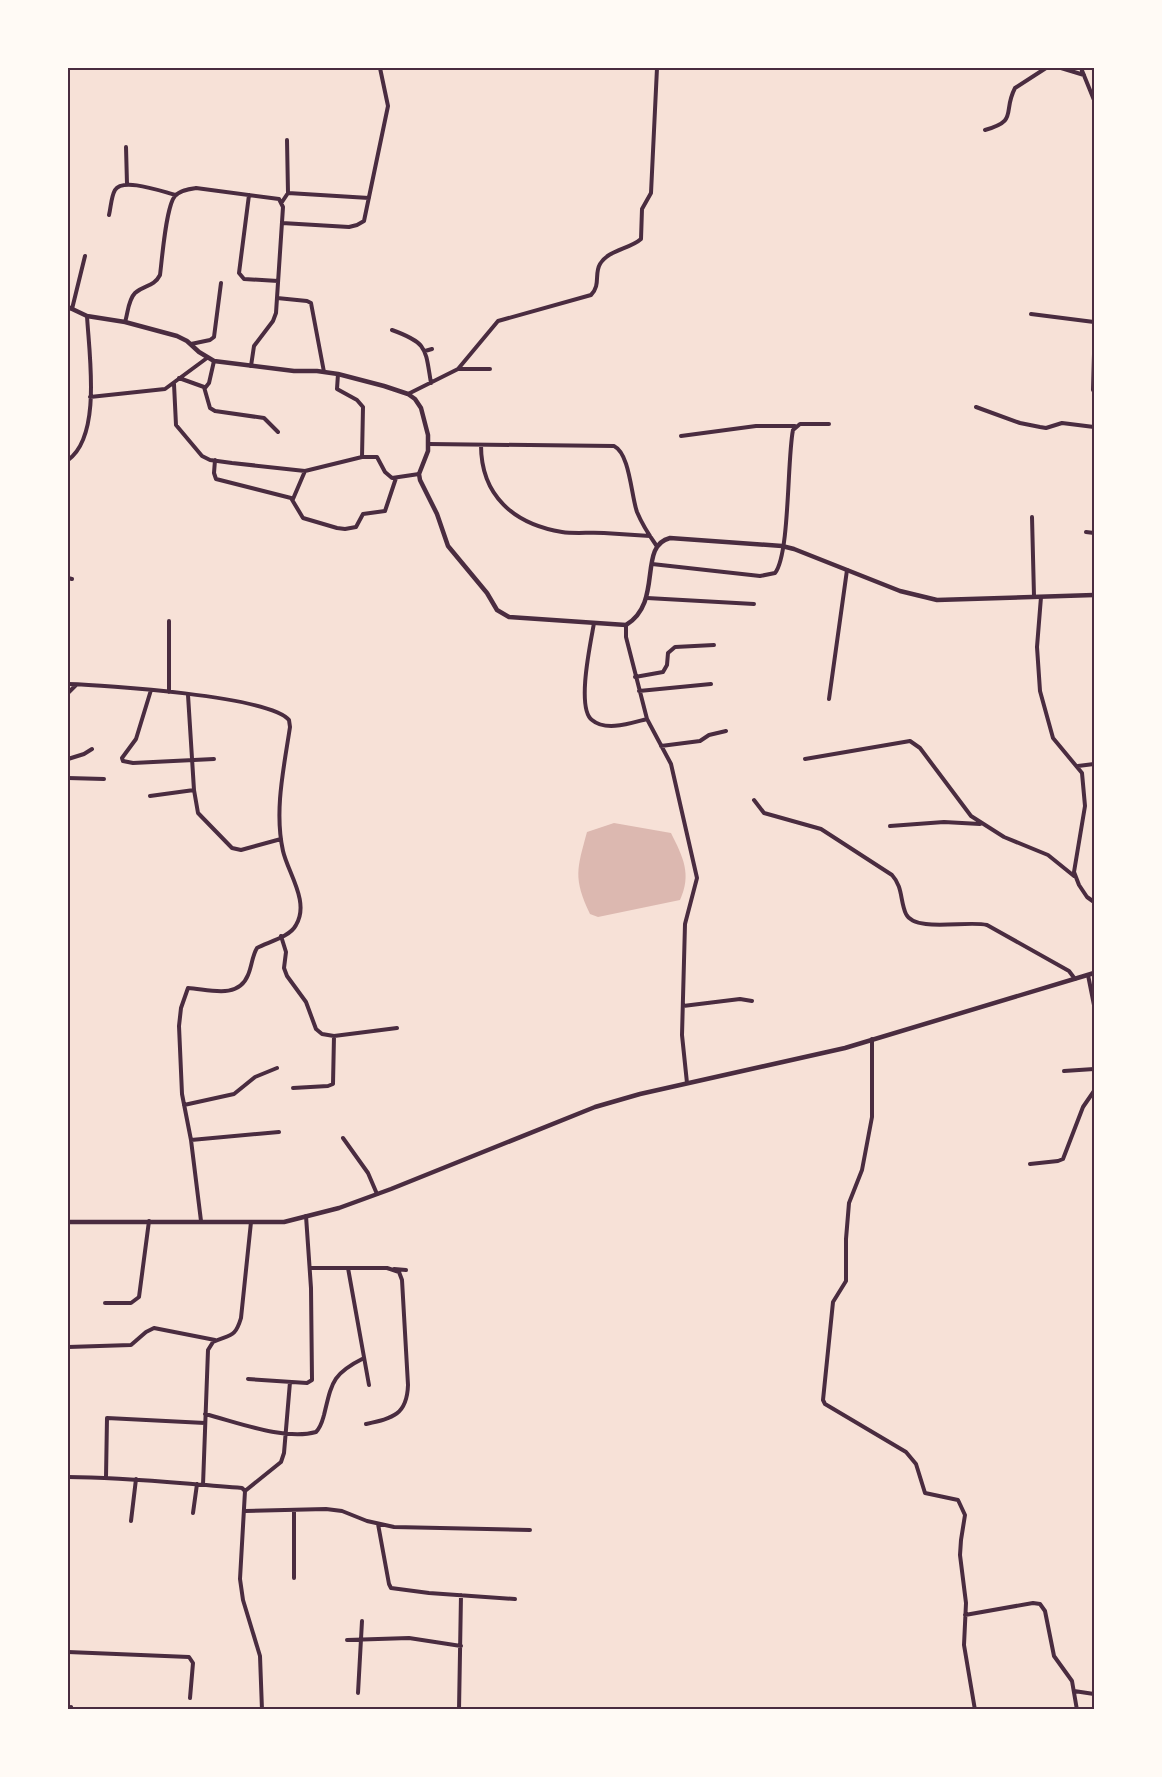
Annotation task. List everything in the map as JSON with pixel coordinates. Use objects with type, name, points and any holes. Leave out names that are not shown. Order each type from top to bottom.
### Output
[{"type":"street","points":[[282,223],[349,227],[364,221],[388,106],[380,68]]},
{"type":"street","points":[[408,394],[458,369],[498,321],[591,295],[597,286],[598,270],[603,261],[641,238],[642,209],[651,193],[657,68]]},
{"type":"street","points":[[985,130],[1003,124],[1008,116],[1015,88],[1046,68]]},
{"type":"street","points":[[1062,68],[1085,75]]},
{"type":"street","points":[[1081,68],[1095,100]]},
{"type":"street","points":[[251,366],[254,346],[273,321],[277,298],[282,202],[288,193],[287,140]]},
{"type":"street","points":[[126,147],[127,184]]},
{"type":"street","points":[[109,214],[117,187],[127,184],[176,195]]},
{"type":"street","points":[[125,322],[131,299],[135,293],[154,284],[160,275],[170,207],[176,195],[186,189],[196,188],[274,198],[282,202]]},
{"type":"street","points":[[288,193],[369,198]]},
{"type":"street","points":[[249,195],[239,273],[244,279],[278,281]]},
{"type":"street","points":[[86,256],[70,308],[87,316],[125,322],[177,336],[214,361],[338,374],[384,386],[408,394],[415,399],[425,418],[429,444],[419,474],[420,480],[448,546],[502,614],[519,619],[626,625],[632,622],[640,612],[647,598],[656,545],[661,540],[670,538],[782,546],[900,591],[937,600],[1095,595]]},
{"type":"street","points":[[191,344],[214,337],[221,283]]},
{"type":"street","points":[[277,298],[311,303],[324,372]]},
{"type":"street","points":[[1031,314],[1095,322]]},
{"type":"street","points":[[68,460],[74,455],[83,439],[88,421],[90,397],[87,316]]},
{"type":"street","points":[[392,330],[413,338],[421,344],[425,351],[431,383]]},
{"type":"street","points":[[425,351],[432,349]]},
{"type":"street","points":[[1093,390],[1095,354]]},
{"type":"street","points":[[90,397],[165,389],[207,358]]},
{"type":"street","points":[[205,388],[209,383],[214,361]]},
{"type":"street","points":[[458,369],[489,369]]},
{"type":"street","points":[[338,374],[337,389],[344,395],[357,400],[363,407],[362,457]]},
{"type":"street","points":[[179,378],[205,388]]},
{"type":"street","points":[[174,384],[179,430],[202,456],[215,460],[305,471],[362,457],[377,457],[388,476],[396,478],[419,474]]},
{"type":"street","points":[[205,388],[210,408],[214,411],[264,418],[278,432]]},
{"type":"street","points":[[976,407],[1020,423],[1040,427],[1062,423],[1095,427]]},
{"type":"street","points":[[681,436],[756,426],[829,424]]},
{"type":"street","points":[[652,564],[766,576],[777,570],[782,546],[791,438],[795,426]]},
{"type":"street","points":[[429,444],[614,446],[618,448],[624,459],[637,511],[656,545]]},
{"type":"street","points":[[481,446],[481,458],[489,485],[496,497],[506,509],[533,524],[563,532],[650,536]]},
{"type":"street","points":[[215,460],[216,479],[293,500],[303,518],[337,528],[351,528],[359,522],[363,514],[385,511],[396,478]]},
{"type":"street","points":[[293,500],[305,471]]},
{"type":"street","points":[[1032,517],[1034,596]]},
{"type":"street","points":[[1086,532],[1095,533]]},
{"type":"street","points":[[829,699],[848,570]]},
{"type":"street","points":[[1041,596],[1037,647],[1040,691],[1053,738],[1077,766],[1083,780],[1085,806],[1075,876]]},
{"type":"street","points":[[647,598],[754,604]]},
{"type":"street","points":[[169,621],[169,692]]},
{"type":"street","points":[[594,623],[584,684],[588,716],[594,722],[618,726],[647,719]]},
{"type":"street","points":[[626,625],[647,719],[671,764],[697,878],[685,924],[682,1035],[687,1083]]},
{"type":"street","points":[[636,677],[663,672],[667,665],[668,653],[675,647],[714,645]]},
{"type":"street","points":[[68,684],[131,687],[244,703],[280,712],[289,720],[281,790],[281,839],[286,864],[300,900],[300,911],[295,928],[257,948],[248,976],[238,988],[225,992],[187,988],[179,1026],[184,1105],[191,1140],[201,1221]]},
{"type":"street","points":[[639,691],[711,684]]},
{"type":"street","points":[[68,693],[77,685]]},
{"type":"street","points":[[151,690],[136,739],[124,753],[123,761],[133,763],[214,759]]},
{"type":"street","points":[[188,695],[194,790],[198,813],[232,848],[241,849],[281,839]]},
{"type":"street","points":[[661,746],[699,741],[709,735],[726,731]]},
{"type":"street","points":[[805,759],[910,741],[920,748],[971,816],[1015,843],[1048,855],[1075,876],[1087,897],[1095,902]]},
{"type":"street","points":[[68,759],[92,749]]},
{"type":"street","points":[[1077,766],[1095,764]]},
{"type":"street","points":[[68,778],[104,779]]},
{"type":"street","points":[[150,796],[194,790]]},
{"type":"street","points":[[754,800],[764,813],[821,830],[880,866],[898,882],[906,915],[914,922],[987,925],[1069,971],[1075,979]]},
{"type":"street","points":[[890,826],[944,822],[981,824]]},
{"type":"street","points":[[281,936],[286,952],[284,968],[286,975],[303,997],[316,1029],[322,1034],[334,1036],[397,1028]]},
{"type":"street","points":[[68,1222],[284,1222],[377,1194],[491,1151],[596,1107],[640,1094],[845,1048],[1095,973]]},
{"type":"street","points":[[1088,975],[1095,1005]]},
{"type":"street","points":[[683,1006],[740,999],[752,1001]]},
{"type":"street","points":[[293,1088],[333,1084],[334,1036]]},
{"type":"street","points":[[872,1039],[870,1129],[862,1170],[849,1203],[846,1281],[833,1302],[823,1400],[825,1404],[906,1452],[916,1464],[925,1493],[953,1498],[961,1503],[965,1515],[961,1540],[965,1587],[964,1645],[975,1710]]},
{"type":"street","points":[[184,1105],[234,1094],[255,1077],[277,1068]]},
{"type":"street","points":[[1065,1071],[1095,1069]]},
{"type":"street","points":[[1030,1164],[1063,1159],[1083,1107],[1095,1092]]},
{"type":"street","points":[[191,1140],[279,1132]]},
{"type":"street","points":[[344,1138],[368,1173],[377,1194]]},
{"type":"street","points":[[248,1379],[309,1383],[313,1375],[306,1216]]},
{"type":"street","points":[[105,1303],[131,1303],[139,1297],[149,1221]]},
{"type":"street","points":[[203,1485],[208,1350],[216,1340],[236,1333],[241,1318],[251,1221]]},
{"type":"street","points":[[310,1268],[406,1270]]},
{"type":"street","points":[[348,1268],[369,1385]]},
{"type":"street","points":[[366,1424],[385,1420],[398,1413],[403,1408],[407,1395],[402,1280],[399,1272],[394,1269]]},
{"type":"street","points":[[68,1347],[131,1346],[154,1328],[216,1340]]},
{"type":"street","points":[[205,1414],[285,1434],[306,1435],[318,1430],[331,1386],[337,1377],[345,1367],[364,1358]]},
{"type":"street","points":[[245,1491],[281,1462],[290,1382]]},
{"type":"street","points":[[106,1477],[106,1418],[205,1423]]},
{"type":"street","points":[[68,1477],[136,1479],[242,1488],[245,1491]]},
{"type":"street","points":[[131,1521],[136,1479]]},
{"type":"street","points":[[193,1513],[196,1484]]},
{"type":"street","points":[[245,1491],[240,1579],[243,1600],[261,1656],[262,1710]]},
{"type":"street","points":[[294,1509],[294,1578]]},
{"type":"street","points":[[245,1511],[342,1510],[378,1524],[400,1527],[530,1530]]},
{"type":"street","points":[[378,1524],[391,1588],[399,1591],[515,1599]]},
{"type":"street","points":[[459,1710],[460,1595]]},
{"type":"street","points":[[965,1615],[1033,1603],[1040,1604],[1045,1611],[1054,1656],[1072,1681],[1077,1710]]},
{"type":"street","points":[[358,1693],[362,1621]]},
{"type":"street","points":[[347,1640],[409,1638],[461,1646]]},
{"type":"street","points":[[68,1652],[189,1657],[194,1663],[190,1698]]},
{"type":"street","points":[[1074,1691],[1095,1694]]},
{"type":"shaded area","points":[[614,823],[671,833],[686,874],[684,891],[680,900],[598,917],[590,914],[581,891],[578,873],[587,832]]}]
